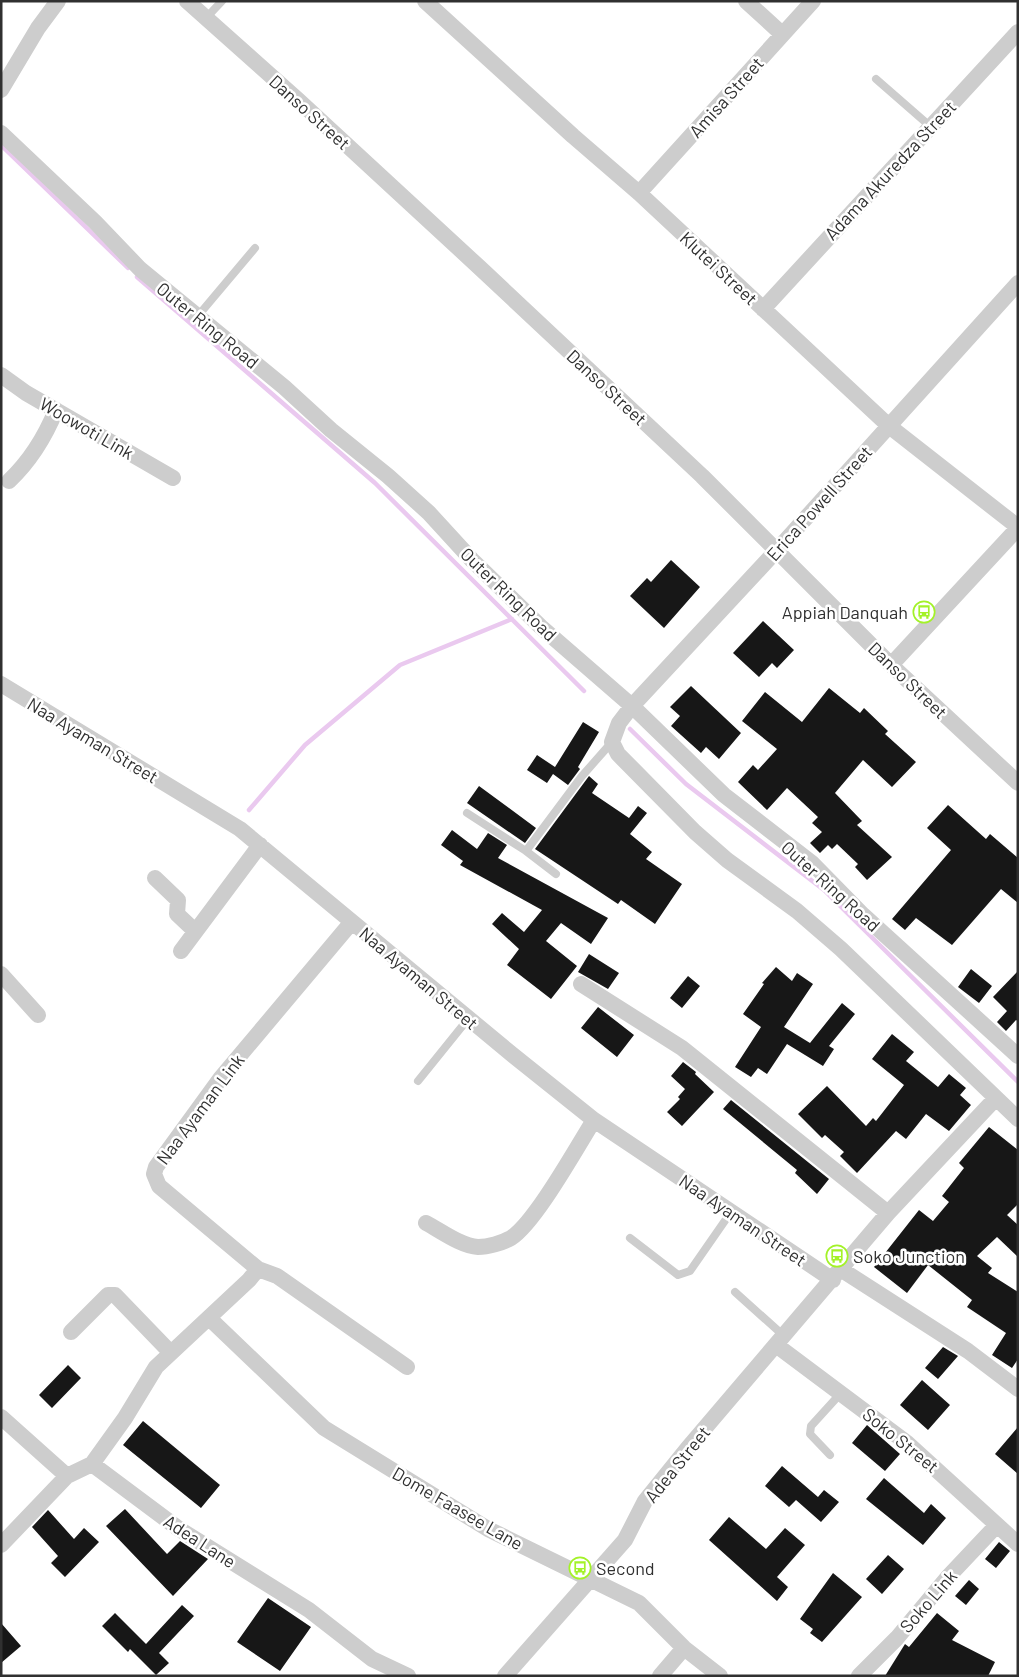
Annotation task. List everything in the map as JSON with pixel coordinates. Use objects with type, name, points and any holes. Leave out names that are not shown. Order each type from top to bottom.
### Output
[{"type":"street","points":[[1,90],[38,28],[58,1]]},
{"type":"street","name":"Danso Street","points":[[187,1],[486,274],[702,476],[891,665],[1018,783]]},
{"type":"street","name":"Klutei Street","points":[[426,1],[573,136],[639,193],[889,426],[1018,527]]},
{"type":"street","points":[[746,1],[782,34]]},
{"type":"street","name":"Amisa Street","points":[[639,193],[813,1]]},
{"type":"street","name":"Adama Akuredza Street","points":[[763,309],[1018,32]]},
{"type":"street","name":"Outer Ring Road","points":[[1,133],[95,222],[140,269],[284,387],[388,476],[429,513],[472,560],[541,627],[632,706],[724,795],[812,863],[863,915],[1018,1056]]},
{"type":"street","name":"Erica Powell Street","points":[[612,742],[619,723],[632,706],[777,550],[1018,283]]},
{"type":"street","name":"Woowoti Link","points":[[1,375],[56,410],[174,478]]},
{"type":"street","points":[[9,481],[35,450],[48,429],[56,410]]},
{"type":"street","points":[[891,665],[1018,527]]},
{"type":"street","name":"Naa Ayaman Street","points":[[1,684],[226,819],[260,845],[468,1019],[594,1120],[732,1212],[968,1352],[1018,1389]]},
{"type":"street","points":[[612,742],[618,754],[695,832],[727,860],[796,911],[841,949],[1018,1119]]},
{"type":"street","points":[[181,951],[260,845]]},
{"type":"street","points":[[156,878],[178,900],[177,914],[196,931]]},
{"type":"street","name":"Naa Ayaman Link","points":[[258,1269],[159,1186],[154,1174],[156,1167],[220,1079],[351,922]]},
{"type":"street","points":[[1,974],[38,1015]]},
{"type":"street","points":[[581,984],[682,1048],[888,1213]]},
{"type":"street","name":"Adea Street","points":[[504,1676],[592,1580],[625,1540],[655,1488],[888,1213],[996,1098]]},
{"type":"street","points":[[426,1223],[466,1244],[477,1247],[495,1244],[511,1238],[525,1224],[549,1190],[594,1120]]},
{"type":"street","points":[[1,1544],[68,1476],[92,1464],[126,1418],[156,1367],[258,1269],[277,1276],[407,1367]]},
{"type":"street","points":[[71,1332],[108,1295],[115,1295],[170,1352]]},
{"type":"street","name":"Dome Faasee Lane","points":[[209,1318],[324,1428],[488,1529],[639,1603],[684,1648],[720,1676]]},
{"type":"street","name":"Soko Street","points":[[780,1340],[841,1393],[925,1458],[1018,1544]]},
{"type":"street","points":[[1,1417],[68,1476]]},
{"type":"street","name":"Adea Lane","points":[[92,1464],[179,1529],[309,1610],[372,1659],[408,1676]]},
{"type":"street","name":"Soko Link","points":[[859,1676],[897,1638],[947,1578],[997,1525]]},
{"type":"street","points":[[660,1676],[684,1648]]},
{"type":"lane","points":[[206,18],[222,1]]},
{"type":"lane","points":[[876,79],[931,127]]},
{"type":"lane","points":[[197,317],[255,248]]},
{"type":"lane","points":[[526,851],[582,776],[612,742]]},
{"type":"lane","points":[[466,814],[526,851],[556,874]]},
{"type":"lane","points":[[418,1081],[468,1019]]},
{"type":"lane","points":[[630,1238],[678,1276],[684,1275],[690,1271],[732,1212]]},
{"type":"lane","points":[[735,1292],[780,1340]]},
{"type":"lane","points":[[830,1455],[810,1434],[811,1426],[841,1393]]},
{"type":"building","points":[[671,560],[700,587],[664,628],[630,596],[647,578],[651,582]]},
{"type":"building","points":[[763,621],[794,650],[777,668],[772,663],[759,677],[733,653]]},
{"type":"building","points":[[691,686],[741,733],[719,759],[706,747],[701,753],[671,726],[680,716],[670,707]]},
{"type":"building","points":[[829,688],[860,713],[864,708],[888,731],[885,734],[916,762],[892,787],[863,760],[835,793],[862,821],[857,825],[892,857],[867,880],[855,867],[858,864],[837,844],[832,849],[828,845],[820,853],[810,843],[822,832],[812,823],[818,817],[787,788],[767,810],[738,782],[753,765],[758,770],[777,749],[742,721],[765,692],[802,722]]},
{"type":"building","points":[[583,722],[599,732],[578,767],[580,769],[568,785],[553,774],[547,783],[527,770],[537,755],[555,767]]},
{"type":"building","points":[[589,776],[598,784],[592,793],[629,818],[638,806],[647,813],[630,834],[652,852],[646,859],[682,884],[655,924],[621,900],[618,904],[535,849]]},
{"type":"building","points":[[479,786],[536,828],[525,843],[467,803]]},
{"type":"building","points":[[948,805],[986,839],[990,834],[1018,858],[1018,903],[1001,889],[952,945],[916,918],[905,930],[892,919],[951,850],[927,828]]},
{"type":"building","points":[[452,830],[477,849],[488,833],[507,845],[498,858],[608,918],[591,944],[561,923],[546,941],[577,966],[551,999],[507,965],[519,949],[492,924],[502,913],[524,932],[542,910],[460,865],[463,861],[441,845]]},
{"type":"building","points":[[589,954],[619,973],[608,989],[578,972]]},
{"type":"building","points":[[776,967],[792,981],[797,973],[813,984],[784,1027],[810,1043],[842,1003],[855,1014],[829,1046],[834,1049],[823,1066],[787,1044],[767,1074],[758,1068],[751,1077],[735,1067],[761,1027],[743,1014],[764,984],[762,983]]},
{"type":"building","points":[[971,969],[992,986],[979,1003],[958,987]]},
{"type":"building","points":[[1018,971],[1018,1021],[1016,1020],[1006,1031],[997,1022],[1007,1011],[993,997]]},
{"type":"building","points":[[688,976],[700,986],[682,1008],[670,998]]},
{"type":"building","points":[[598,1007],[634,1035],[617,1057],[581,1028]]},
{"type":"building","points":[[892,1034],[914,1052],[906,1061],[938,1087],[949,1074],[966,1088],[960,1095],[971,1105],[949,1131],[926,1114],[906,1139],[896,1131],[857,1173],[840,1156],[844,1152],[825,1135],[822,1138],[798,1114],[827,1086],[866,1126],[873,1118],[876,1121],[904,1085],[872,1059]]},
{"type":"building","points":[[683,1062],[696,1072],[695,1074],[714,1092],[682,1126],[667,1112],[680,1099],[678,1097],[685,1089],[671,1076]]},
{"type":"building","points":[[731,1100],[829,1179],[817,1194],[795,1173],[797,1170],[723,1109]]},
{"type":"building","points":[[989,1127],[1018,1150],[1018,1204],[1007,1215],[1018,1225],[1018,1257],[997,1237],[977,1256],[992,1268],[988,1273],[1018,1292],[1018,1359],[1012,1368],[992,1355],[1006,1333],[967,1307],[972,1300],[928,1265],[907,1293],[874,1267],[919,1210],[933,1221],[949,1202],[942,1196],[964,1168],[959,1163]]},
{"type":"building","points":[[943,1347],[958,1356],[938,1379],[925,1368]]},
{"type":"building","points":[[68,1365],[81,1378],[52,1408],[39,1395]]},
{"type":"building","points":[[922,1380],[950,1405],[928,1430],[900,1405]]},
{"type":"building","points":[[143,1421],[220,1485],[201,1508],[123,1445]]},
{"type":"building","points":[[867,1425],[900,1454],[885,1471],[852,1443]]},
{"type":"building","points":[[1018,1427],[1018,1474],[995,1454]]},
{"type":"building","points":[[782,1466],[818,1497],[824,1490],[839,1502],[821,1522],[796,1500],[789,1507],[765,1486]]},
{"type":"building","points":[[884,1478],[924,1513],[931,1504],[946,1518],[923,1545],[866,1499]]},
{"type":"building","points":[[125,1509],[167,1554],[180,1541],[208,1559],[173,1596],[106,1526]]},
{"type":"building","points":[[48,1510],[74,1539],[84,1528],[99,1542],[65,1577],[51,1563],[58,1556],[32,1527]]},
{"type":"building","points":[[729,1517],[766,1549],[785,1528],[805,1545],[777,1577],[788,1587],[777,1601],[709,1540]]},
{"type":"building","points":[[999,1542],[1010,1551],[996,1568],[985,1559]]},
{"type":"building","points":[[888,1555],[904,1569],[882,1594],[866,1579]]},
{"type":"building","points":[[833,1573],[862,1597],[822,1642],[810,1633],[813,1629],[800,1619]]},
{"type":"building","points":[[969,1580],[979,1589],[966,1605],[955,1596]]},
{"type":"building","points":[[268,1598],[311,1627],[280,1671],[237,1642]]},
{"type":"building","points":[[182,1605],[194,1616],[159,1653],[169,1663],[156,1675],[130,1649],[128,1652],[102,1626],[115,1613],[146,1644]]},
{"type":"building","points":[[937,1613],[959,1631],[952,1640],[995,1662],[988,1676],[885,1676],[905,1644],[909,1647]]},
{"type":"building","points":[[1,1623],[21,1646],[1,1663]]},
{"type":"waterway","points":[[1,145],[128,268]]},
{"type":"waterway","points":[[137,277],[375,483],[584,691]]},
{"type":"waterway","points":[[249,810],[305,745],[400,665],[512,619]]},
{"type":"waterway","points":[[630,729],[686,784],[824,890],[1018,1082]]},
{"type":"place","name":"Appiah Danquah","points":[[924,612]]},
{"type":"place","name":"Soko Junction","points":[[837,1256]]},
{"type":"place","name":"Second","points":[[580,1568]]}]
